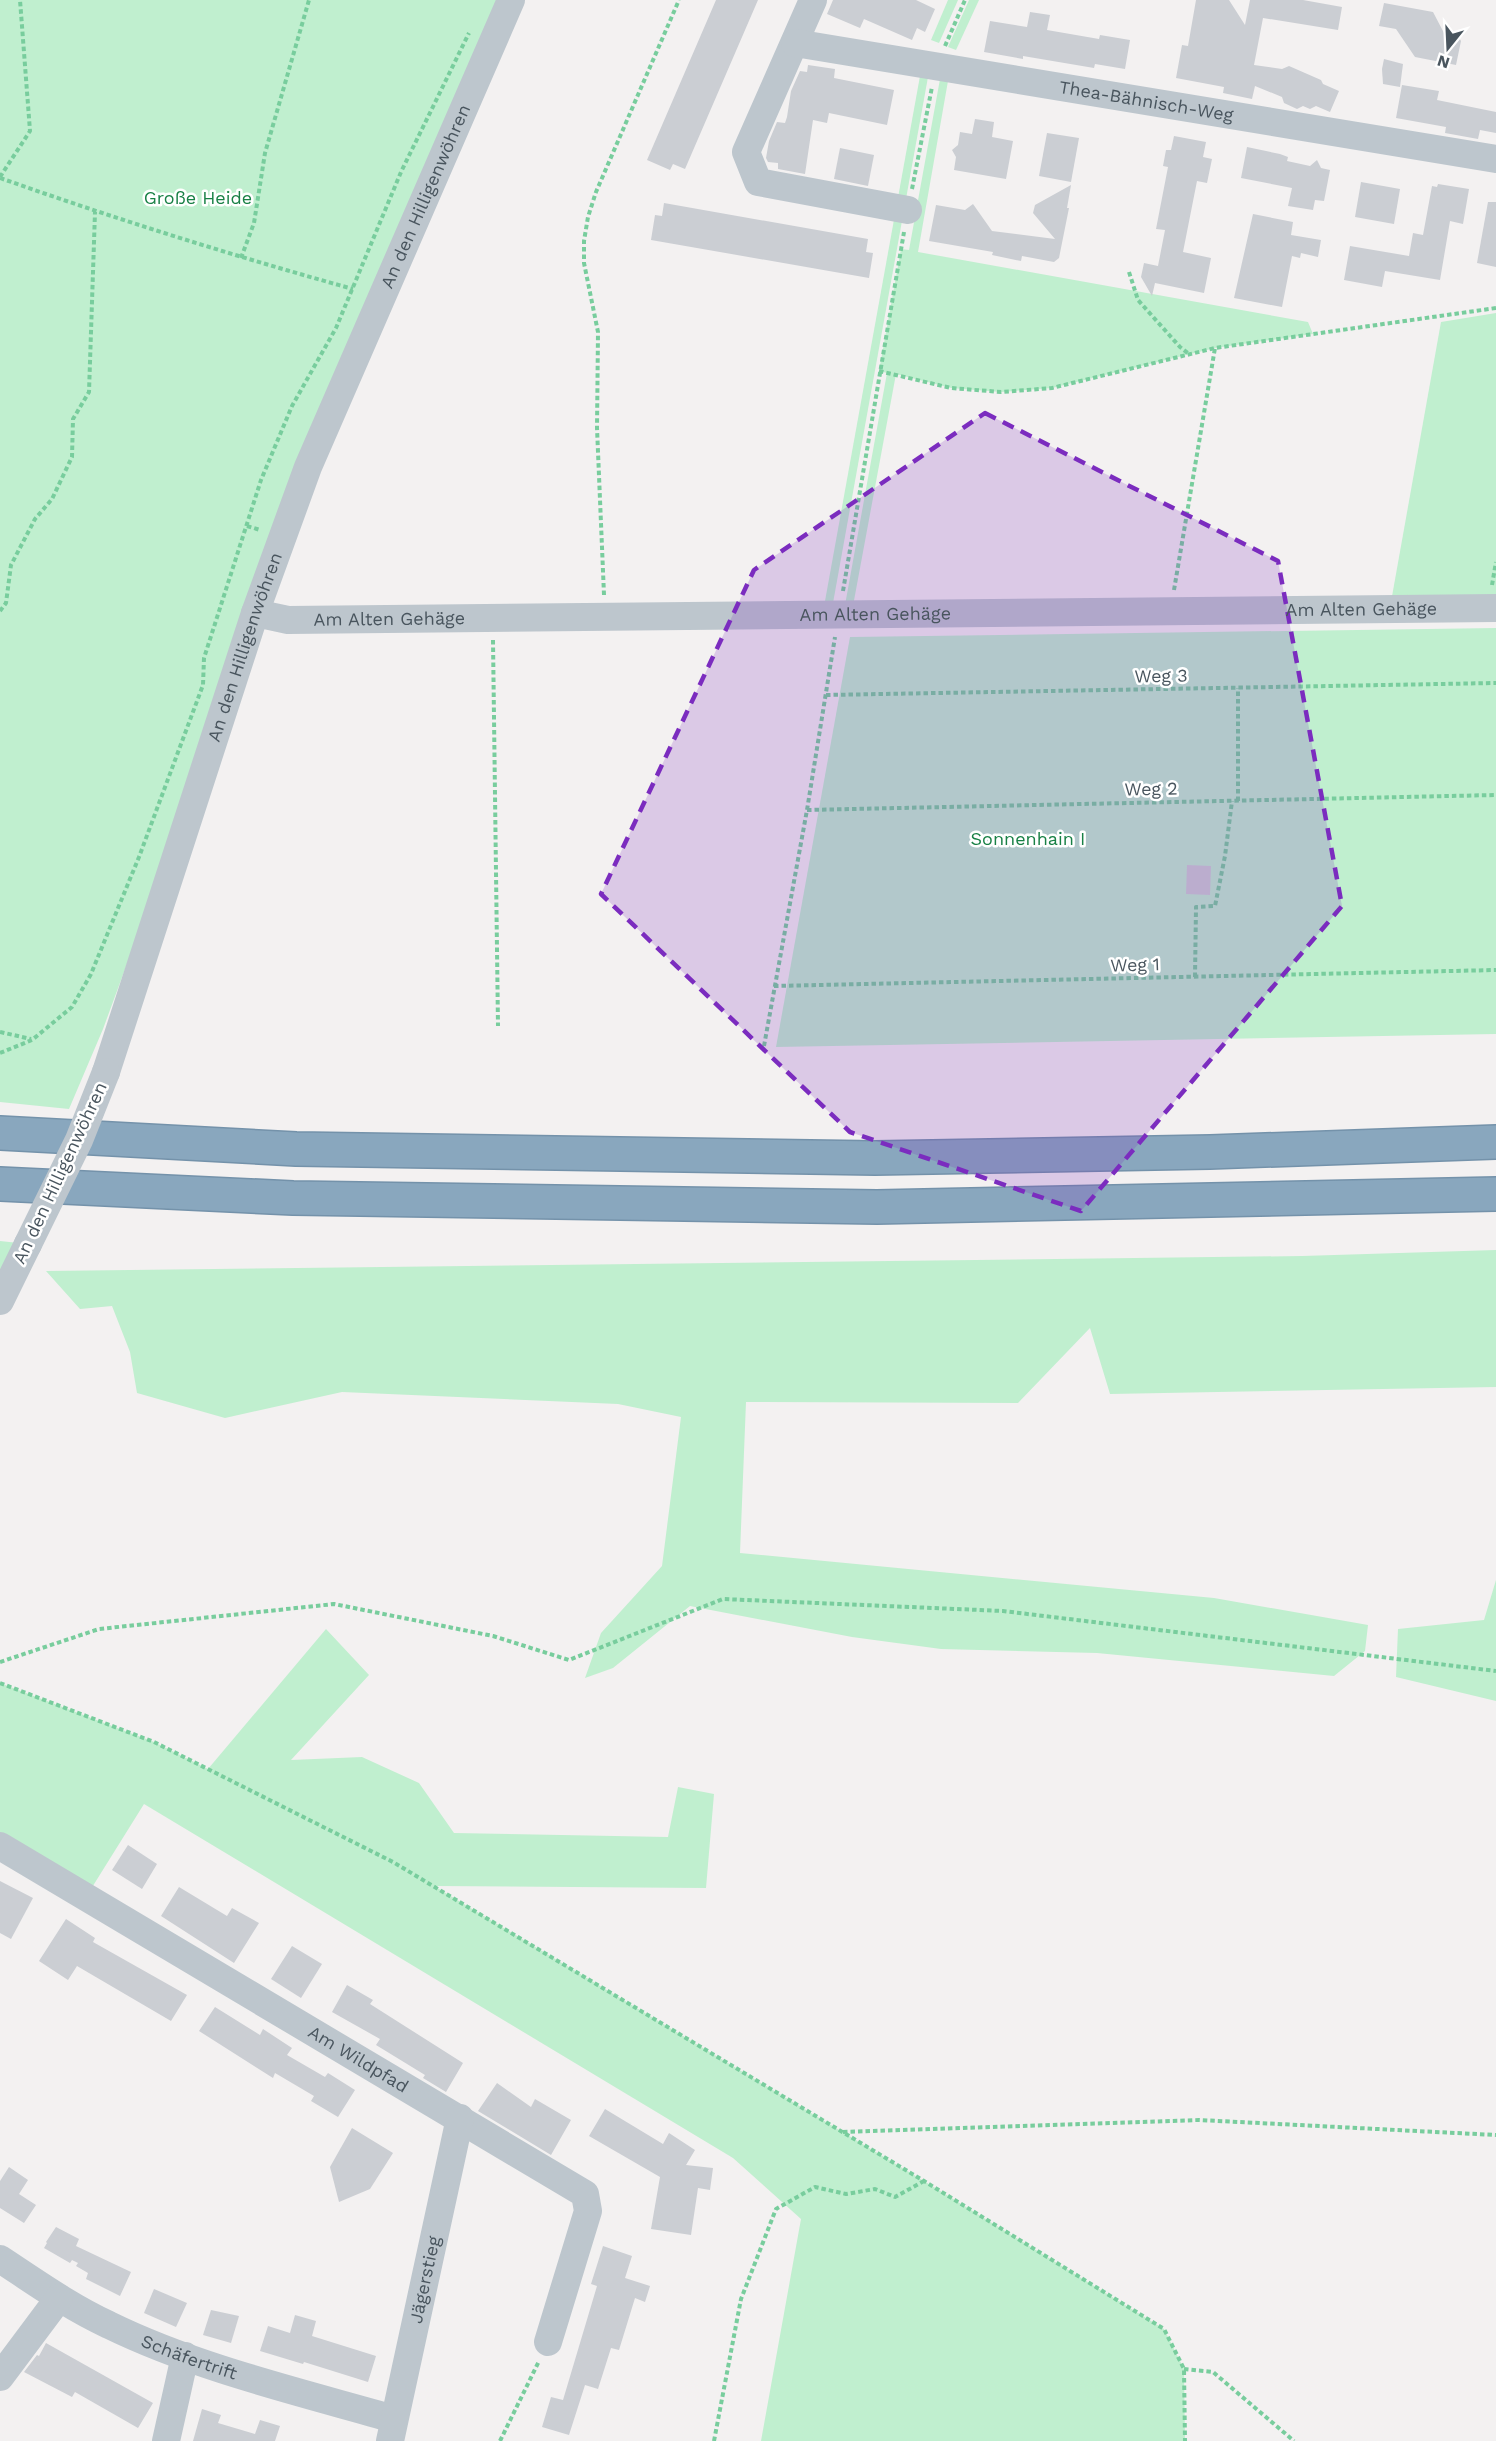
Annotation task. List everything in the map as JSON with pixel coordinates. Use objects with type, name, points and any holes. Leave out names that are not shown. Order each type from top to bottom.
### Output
[{"type":"highway","points":[[0,1133],[296,1149],[875,1158],[1222,1152],[1496,1142]]},
{"type":"highway","points":[[0,1184],[293,1198],[876,1207],[1496,1194]]},
{"type":"street","name":"An den Hilligenwöhren","points":[[0,1301],[79,1140],[106,1072],[255,613],[308,467],[511,0]]},
{"type":"street","points":[[813,0],[746,152],[758,182],[908,210]]},
{"type":"street","name":"Thea-Bähnisch-Weg","points":[[795,43],[1496,159]]},
{"type":"street","name":"Am Alten Gehäge","points":[[255,613],[288,620],[1496,608]]},
{"type":"street","name":"Am Wildpfad","points":[[0,1846],[585,2194],[588,2211],[548,2342]]},
{"type":"street","name":"Jägerstieg","points":[[392,2430],[460,2118]]},
{"type":"street","name":"Schäfertrift","points":[[0,2259],[59,2298],[145,2342],[277,2385],[392,2430]]},
{"type":"street","points":[[0,2377],[59,2298]]},
{"type":"street","points":[[166,2441],[185,2356]]},
{"type":"path","points":[[20,0],[30,131],[0,177],[95,212],[241,258],[353,289]]},
{"type":"path","points":[[241,258],[254,223],[265,153],[309,0]]},
{"type":"path","points":[[605,617],[597,428],[598,332],[584,263],[584,241],[588,217],[596,192],[679,0]]},
{"type":"path","points":[[764,1046],[807,810],[879,371],[908,210],[938,66],[965,0]]},
{"type":"path","points":[[0,1053],[32,1040],[72,1007],[91,974],[139,857],[203,685],[204,658],[261,480],[292,406],[336,328],[401,172],[473,24]]},
{"type":"path","points":[[0,611],[6,603],[11,565],[35,519],[52,499],[72,457],[73,419],[89,392],[95,212]]},
{"type":"path","points":[[1129,272],[1138,300],[1189,355]]},
{"type":"path","points":[[879,371],[951,387],[1001,392],[1052,388],[1215,348],[1496,308]]},
{"type":"path","points":[[1170,610],[1215,348]]},
{"type":"path","points":[[492,618],[498,1026]]},
{"type":"path","name":"Weg 3","points":[[826,694],[1496,683]]},
{"type":"path","points":[[1238,688],[1238,801]]},
{"type":"path","name":"Weg 2","points":[[807,810],[1496,795]]},
{"type":"path","points":[[1195,977],[1196,907],[1215,906],[1225,856],[1232,801]]},
{"type":"path","name":"Weg 1","points":[[774,986],[1496,970]]},
{"type":"path","points":[[0,1032],[32,1040]]},
{"type":"path","points":[[0,1662],[99,1629],[334,1605],[493,1636],[569,1660],[723,1599],[1003,1611],[1496,1671]]},
{"type":"path","points":[[0,1683],[154,1742],[393,1862],[924,2181],[1164,2330],[1184,2369],[1185,2441]]},
{"type":"path","points":[[843,2132],[1199,2120],[1496,2135]]},
{"type":"path","points":[[714,2441],[741,2299],[776,2209],[815,2187],[846,2194],[875,2189],[895,2197],[924,2181]]},
{"type":"path","points":[[500,2441],[548,2342]]},
{"type":"path","points":[[1184,2369],[1213,2372],[1294,2441]]},
{"type":"highlighted area","points":[[985,413],[1278,561],[1342,906],[1081,1211],[850,1132],[601,894],[754,570]]},
{"type":"green space","name":"Große Heide","points":[[0,0],[501,0],[181,817],[103,1029],[69,1109],[0,1102]]},
{"type":"green space","points":[[948,0],[958,0],[939,43],[931,40]]},
{"type":"green space","points":[[969,0],[979,0],[956,50],[948,47]]},
{"type":"green space","points":[[920,76],[928,77],[833,603],[825,601]]},
{"type":"green space","points":[[940,79],[948,81],[918,252],[1308,322],[1313,334],[1215,348],[1052,388],[1001,392],[951,388],[896,374],[853,606],[845,605],[887,373],[879,371],[901,249],[909,250]]},
{"type":"green space","points":[[1496,313],[1496,600],[1391,602],[1441,322]]},
{"type":"green space","name":"Sonnenhain I","points":[[1496,628],[1496,1034],[776,1047],[850,637]]},
{"type":"green space","points":[[0,1241],[28,1244],[0,1301]]},
{"type":"green space","points":[[1496,1250],[1496,1387],[1110,1394],[1090,1328],[1018,1403],[746,1402],[740,1553],[1214,1598],[1368,1625],[1365,1651],[1334,1676],[1097,1653],[941,1649],[852,1637],[690,1606],[613,1668],[585,1678],[601,1633],[662,1566],[681,1417],[618,1404],[342,1392],[225,1418],[137,1393],[130,1352],[112,1306],[80,1309],[46,1271],[1302,1256]]},
{"type":"green space","points":[[1496,1580],[1496,1701],[1396,1677],[1398,1629],[1484,1620]]},
{"type":"green space","points":[[326,1629],[369,1675],[291,1760],[362,1757],[419,1783],[454,1833],[668,1837],[678,1787],[714,1794],[706,1888],[434,1886],[924,2181],[1164,2329],[1184,2369],[1185,2441],[761,2441],[801,2219],[733,2158],[144,1804],[86,1897],[0,1846],[0,1683],[154,1742],[208,1769]]},
{"type":"building","points":[[716,0],[758,0],[685,169],[673,164],[670,170],[647,160]]},
{"type":"building","points":[[833,0],[916,0],[935,9],[925,32],[917,28],[912,40],[864,19],[860,28],[827,14]]},
{"type":"building","points":[[1196,0],[1229,0],[1245,25],[1250,0],[1303,0],[1342,7],[1338,30],[1263,18],[1254,65],[1282,69],[1289,66],[1339,91],[1330,112],[1316,106],[1310,109],[1303,106],[1297,109],[1284,103],[1282,97],[1255,86],[1252,99],[1223,93],[1224,87],[1176,78],[1182,45],[1188,46]]},
{"type":"building","points":[[1384,3],[1433,12],[1444,33],[1457,35],[1461,41],[1456,65],[1415,57],[1396,29],[1379,26]]},
{"type":"building","points":[[1030,12],[1050,15],[1047,30],[1099,39],[1100,35],[1130,40],[1125,69],[1095,64],[1094,68],[984,52],[990,21],[1027,27]]},
{"type":"building","points":[[1384,59],[1403,64],[1400,87],[1383,84]]},
{"type":"building","points":[[808,65],[835,69],[834,78],[894,90],[887,125],[829,113],[827,123],[813,120],[805,174],[778,169],[778,163],[768,162],[766,158],[769,141],[777,122],[785,123],[791,91],[800,71],[807,72]]},
{"type":"building","points":[[1402,85],[1439,91],[1437,100],[1496,112],[1496,133],[1480,130],[1478,139],[1445,133],[1446,127],[1396,118]]},
{"type":"building","points":[[975,119],[994,122],[992,137],[1013,141],[1006,179],[954,170],[956,157],[952,150],[958,145],[960,132],[972,134]]},
{"type":"building","points":[[1047,133],[1079,138],[1071,182],[1039,176]]},
{"type":"building","points":[[1174,136],[1206,142],[1203,157],[1212,159],[1207,183],[1197,181],[1183,252],[1211,258],[1204,293],[1155,283],[1152,296],[1141,277],[1144,263],[1158,266],[1165,230],[1156,229],[1168,167],[1163,166],[1166,150],[1171,150]]},
{"type":"building","points":[[1247,147],[1280,154],[1288,157],[1287,161],[1310,166],[1317,160],[1321,168],[1330,170],[1324,201],[1315,200],[1313,210],[1288,206],[1292,188],[1241,178]]},
{"type":"building","points":[[840,148],[874,155],[868,186],[834,179]]},
{"type":"building","points":[[1361,182],[1400,189],[1394,224],[1355,217]]},
{"type":"building","points":[[1438,184],[1469,189],[1463,224],[1450,221],[1440,280],[1385,271],[1382,287],[1344,280],[1350,246],[1409,256],[1413,233],[1423,235],[1432,186],[1437,187]]},
{"type":"building","points":[[1071,185],[1059,258],[1054,262],[1022,256],[1021,261],[992,255],[993,252],[929,241],[936,205],[965,210],[973,204],[992,231],[1055,239],[1033,213],[1035,205]]},
{"type":"building","points":[[1488,202],[1496,202],[1496,267],[1477,263]]},
{"type":"building","points":[[664,203],[868,239],[866,252],[873,253],[869,278],[651,240],[655,215],[662,216]]},
{"type":"building","points":[[1253,214],[1293,222],[1291,235],[1321,240],[1318,257],[1301,253],[1300,258],[1292,256],[1282,307],[1234,298]]},
{"type":"building","points":[[1187,865],[1211,866],[1210,895],[1186,894]]},
{"type":"building","points":[[128,1845],[157,1864],[142,1889],[112,1870]]},
{"type":"building","points":[[0,1881],[33,1898],[11,1939],[0,1933]]},
{"type":"building","points":[[179,1887],[227,1916],[232,1908],[259,1923],[234,1963],[161,1916]]},
{"type":"building","points":[[66,1919],[95,1938],[93,1942],[187,1995],[171,2021],[77,1966],[68,1980],[39,1961]]},
{"type":"building","points":[[292,1946],[322,1964],[301,1998],[271,1979]]},
{"type":"building","points":[[347,1985],[373,2000],[370,2004],[463,2063],[446,2092],[423,2078],[425,2075],[376,2045],[380,2039],[332,2012]]},
{"type":"building","points":[[215,2007],[260,2035],[263,2029],[292,2048],[287,2055],[325,2077],[328,2073],[355,2090],[338,2117],[311,2101],[314,2096],[275,2073],[273,2078],[199,2031]]},
{"type":"building","points":[[497,2083],[531,2107],[535,2099],[571,2120],[551,2155],[478,2111]]},
{"type":"building","points":[[605,2109],[663,2144],[669,2133],[695,2150],[686,2165],[713,2168],[710,2190],[698,2188],[691,2235],[651,2229],[660,2177],[589,2136]]},
{"type":"building","points":[[352,2128],[393,2153],[370,2189],[339,2202],[330,2167]]},
{"type":"building","points":[[9,2167],[28,2180],[19,2194],[36,2205],[24,2223],[0,2208],[0,2181]]},
{"type":"building","points":[[56,2227],[79,2239],[76,2246],[131,2272],[120,2296],[86,2279],[88,2273],[76,2266],[78,2263],[72,2260],[70,2263],[44,2248]]},
{"type":"building","points":[[603,2246],[632,2256],[625,2278],[650,2286],[645,2302],[635,2298],[619,2350],[611,2348],[598,2389],[585,2385],[569,2435],[542,2427],[551,2397],[563,2400],[597,2286],[591,2284]]},
{"type":"building","points":[[154,2289],[187,2303],[176,2327],[144,2313]]},
{"type":"building","points":[[211,2310],[239,2316],[231,2343],[203,2335]]},
{"type":"building","points":[[295,2315],[316,2321],[312,2336],[376,2356],[368,2382],[260,2351],[268,2326],[290,2333]]},
{"type":"building","points":[[46,2343],[153,2403],[138,2428],[75,2392],[72,2397],[24,2372],[37,2355],[39,2356]]},
{"type":"building","points":[[202,2409],[221,2415],[218,2423],[255,2434],[260,2420],[280,2426],[275,2441],[193,2441]]}]
